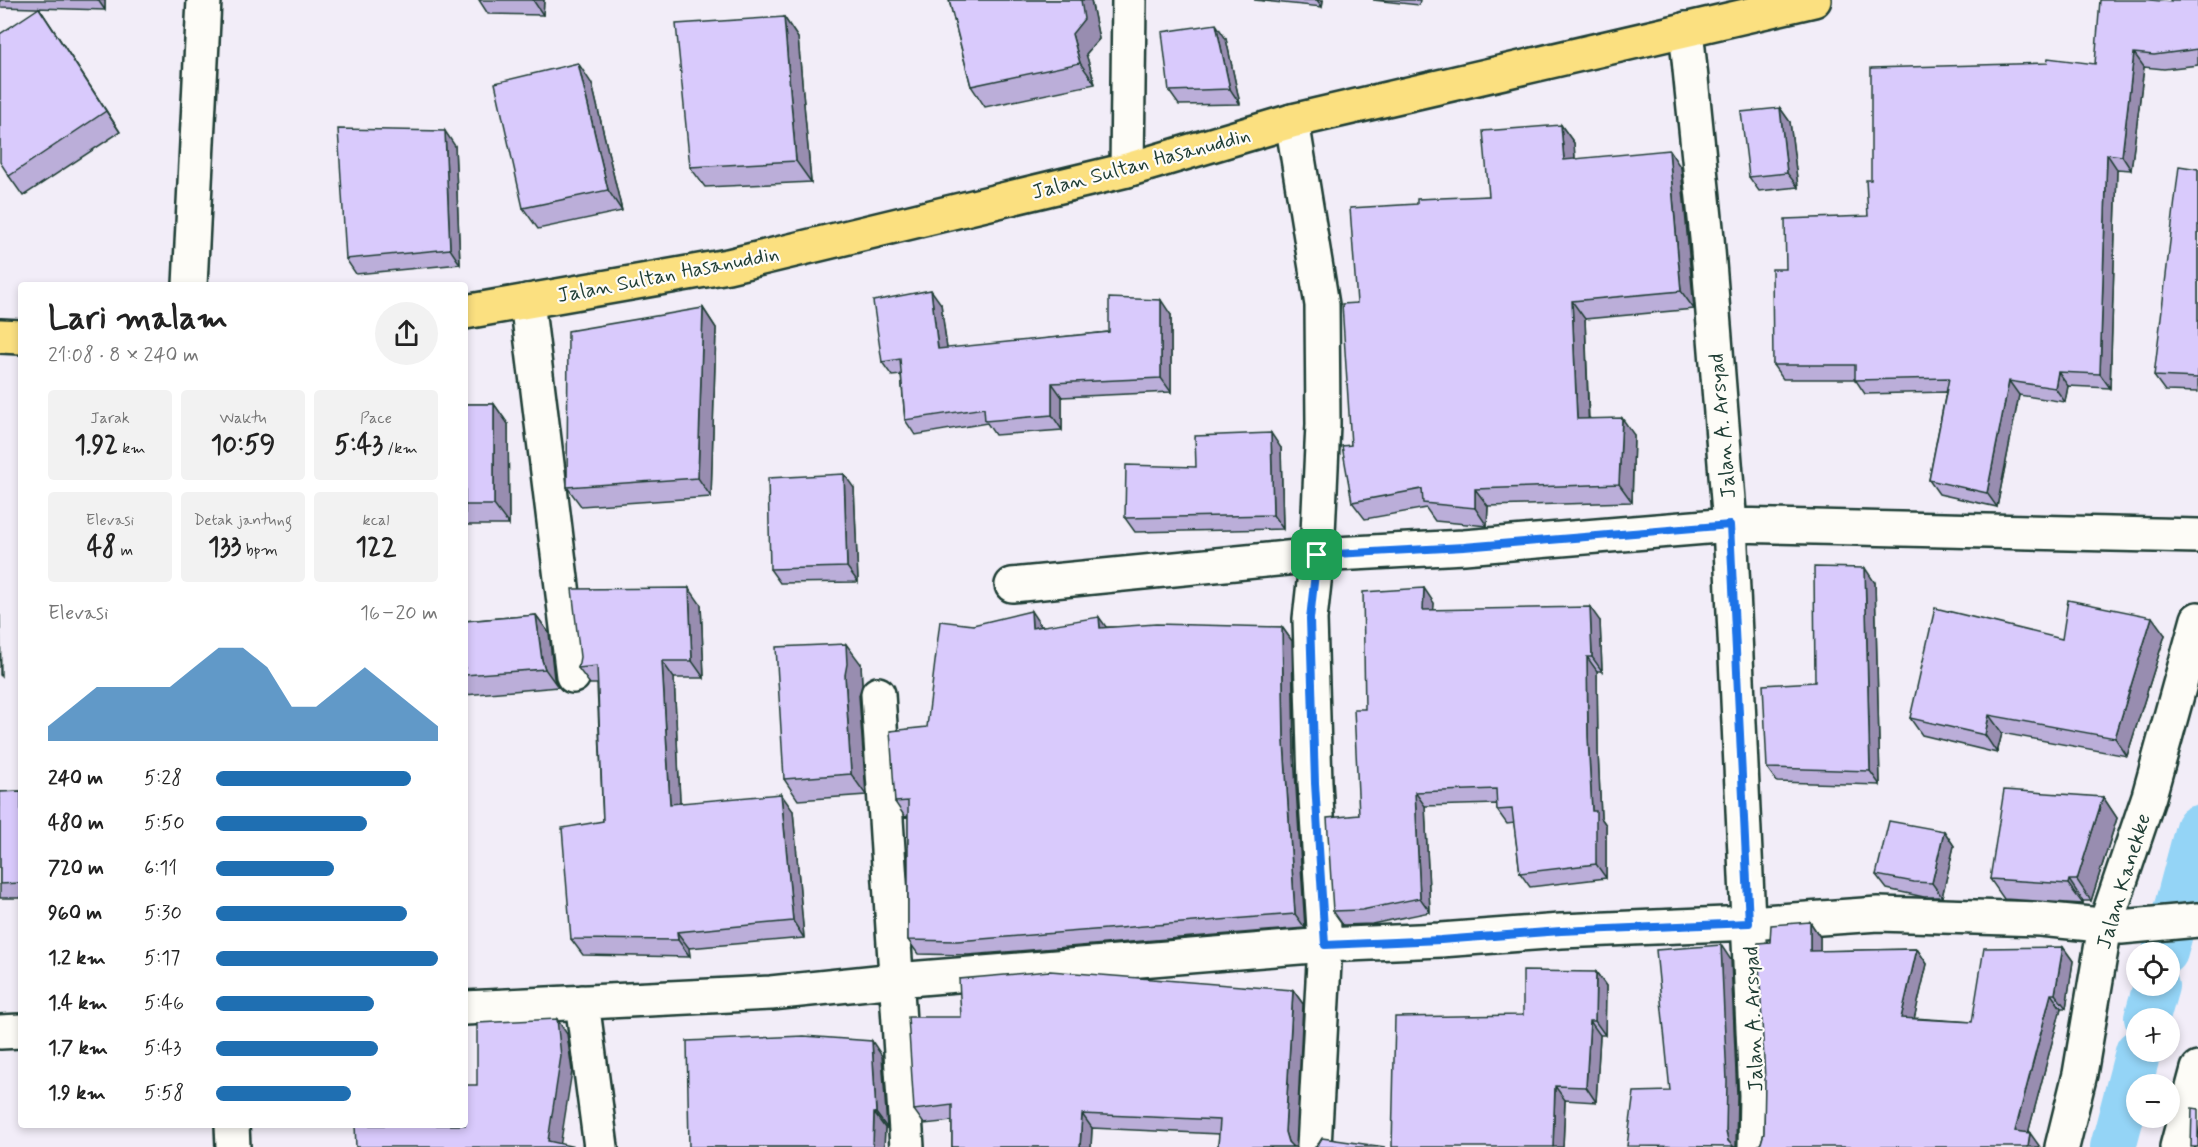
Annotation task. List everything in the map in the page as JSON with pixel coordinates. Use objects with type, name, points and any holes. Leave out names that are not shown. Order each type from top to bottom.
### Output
[{"type":"highway","name":"Jalan Sultan Hasanuddin","points":[[468,311],[728,266],[1127,170],[1293,121],[1814,0]]},
{"type":"highway","points":[[0,336],[18,337]]},
{"type":"street","points":[[190,282],[204,0]]},
{"type":"street","points":[[1127,170],[1129,0]]},
{"type":"street","name":"Jalan A. Arsyad","points":[[1686,29],[1708,250],[1730,525],[1756,1095],[1755,1147]]},
{"type":"street","points":[[1293,121],[1322,305],[1323,424],[1317,555],[1310,619],[1315,783],[1325,945],[1314,1147]]},
{"type":"street","points":[[527,301],[573,676]]},
{"type":"street","points":[[1012,585],[1317,555],[1464,547],[1730,525],[2198,536]]},
{"type":"street","name":"Jalan Kanekke","points":[[2062,1147],[2113,927],[2198,619]]},
{"type":"street","points":[[878,694],[907,1147]]},
{"type":"street","points":[[468,1008],[771,993],[896,980],[1325,945],[1878,914],[2040,919],[2113,927],[2198,920]]},
{"type":"street","points":[[582,1002],[601,1147]]},
{"type":"street","points":[[0,1032],[18,1031]]},
{"type":"street","points":[[2177,1147],[2198,1069]]},
{"type":"street","points":[[232,1128],[233,1147]]},
{"type":"building","points":[[949,0],[1081,0],[1084,19],[1072,34],[1080,63],[971,86]]},
{"type":"building","points":[[2100,0],[2171,2],[2170,0],[2198,0],[2198,49],[2154,55],[2134,53],[2122,156],[2107,154],[2100,374],[2058,372],[2055,388],[2009,381],[1987,493],[1929,480],[1949,378],[1855,380],[1855,365],[1773,365],[1772,269],[1786,269],[1785,219],[1868,216],[1866,180],[1871,180],[1871,68],[2047,63],[2048,58],[2095,64]]},
{"type":"building","points":[[39,8],[106,111],[9,176],[0,162],[0,34]]},
{"type":"building","points":[[784,17],[796,161],[690,167],[676,24]]},
{"type":"building","points":[[1216,24],[1230,89],[1169,91],[1162,32]]},
{"type":"building","points":[[578,63],[608,190],[523,208],[495,83]]},
{"type":"building","points":[[1780,108],[1787,173],[1749,177],[1741,112]]},
{"type":"building","points":[[1561,125],[1564,160],[1669,150],[1681,291],[1572,301],[1577,419],[1622,418],[1619,484],[1475,489],[1475,508],[1423,503],[1422,489],[1352,502],[1342,446],[1351,445],[1342,304],[1357,303],[1350,208],[1417,204],[1417,199],[1489,196],[1483,131]]},
{"type":"building","points":[[338,129],[445,131],[450,249],[346,259]]},
{"type":"building","points":[[2179,166],[2198,169],[2198,378],[2154,376]]},
{"type":"building","points":[[931,290],[938,349],[1109,332],[1109,298],[1161,300],[1161,378],[1052,383],[1052,415],[985,421],[984,408],[905,420],[900,359],[882,362],[873,301]]},
{"type":"building","points":[[703,308],[698,478],[567,487],[568,331]]},
{"type":"building","points":[[468,404],[494,404],[494,505],[468,505]]},
{"type":"building","points":[[1271,433],[1273,515],[1125,518],[1126,465],[1196,467],[1195,436]]},
{"type":"building","points":[[844,474],[847,567],[770,569],[768,478]]},
{"type":"building","points":[[1814,567],[1865,568],[1870,771],[1767,768],[1763,685],[1815,682]]},
{"type":"building","points":[[689,588],[692,661],[662,661],[670,804],[781,794],[793,921],[677,932],[678,940],[571,939],[562,828],[603,821],[597,666],[578,668],[580,657],[572,589]]},
{"type":"building","points":[[1424,588],[1423,610],[1590,607],[1592,657],[1587,657],[1588,737],[1592,811],[1596,811],[1596,864],[1520,873],[1512,809],[1497,810],[1496,789],[1415,792],[1420,898],[1362,910],[1333,911],[1327,818],[1359,815],[1354,709],[1365,709],[1363,592]]},
{"type":"building","points":[[2068,600],[2152,617],[2115,738],[1989,715],[1985,735],[1910,718],[1935,608],[2062,639]]},
{"type":"building","points":[[1031,611],[1032,628],[1099,617],[1100,628],[1156,624],[1282,627],[1284,742],[1295,914],[957,941],[908,940],[908,801],[895,802],[890,731],[927,727],[940,621],[973,625]]},
{"type":"building","points":[[536,615],[545,669],[468,675],[468,621]]},
{"type":"building","points":[[846,644],[845,675],[851,774],[784,779],[776,647]]},
{"type":"building","points":[[2004,790],[2103,797],[2077,880],[2069,880],[2068,884],[1990,879]]},
{"type":"building","points":[[18,791],[18,883],[0,884],[0,792]]},
{"type":"building","points":[[1889,821],[1944,831],[1932,883],[1876,875]]},
{"type":"building","points":[[1810,922],[1810,951],[1917,949],[1901,1018],[1972,1022],[1984,948],[2063,947],[2055,994],[2051,994],[2015,1131],[2030,1133],[2028,1147],[1756,1147],[1761,1143],[1764,1133],[1765,1080],[1758,943],[1770,942],[1771,925]]},
{"type":"building","points":[[1721,945],[1727,1081],[1726,1132],[1728,1141],[1734,1147],[1627,1146],[1634,1092],[1670,1091],[1656,950]]},
{"type":"building","points":[[1050,971],[1293,990],[1285,1132],[1288,1142],[1293,1147],[1218,1147],[1220,1120],[1082,1114],[1080,1147],[952,1147],[952,1105],[914,1110],[908,1017],[961,1017],[959,979]]},
{"type":"building","points":[[1523,971],[1596,972],[1595,1021],[1590,1021],[1586,1087],[1555,1086],[1553,1147],[1392,1147],[1395,1017],[1523,1015]]},
{"type":"building","points":[[557,1019],[561,1056],[548,1141],[575,1147],[356,1147],[355,1128],[468,1128],[468,1085],[477,1085],[477,1023]]},
{"type":"building","points":[[804,1036],[872,1041],[876,1113],[874,1113],[873,1147],[689,1147],[687,1041]]},
{"type":"building","points":[[2192,1108],[2198,1109],[2198,1147],[2191,1147]]},
{"type":"building","points":[[1322,1138],[1385,1147],[1315,1147]]},
{"type":"waterway","points":[[2168,942],[2198,828]]},
{"type":"waterway","points":[[2150,1008],[2153,996]]},
{"type":"waterway","points":[[2113,1147],[2135,1062]]},
{"type":"route","points":[[1730,525],[1749,923],[1325,945],[1315,783],[1310,619],[1317,555],[1464,547],[1730,525]]}]
